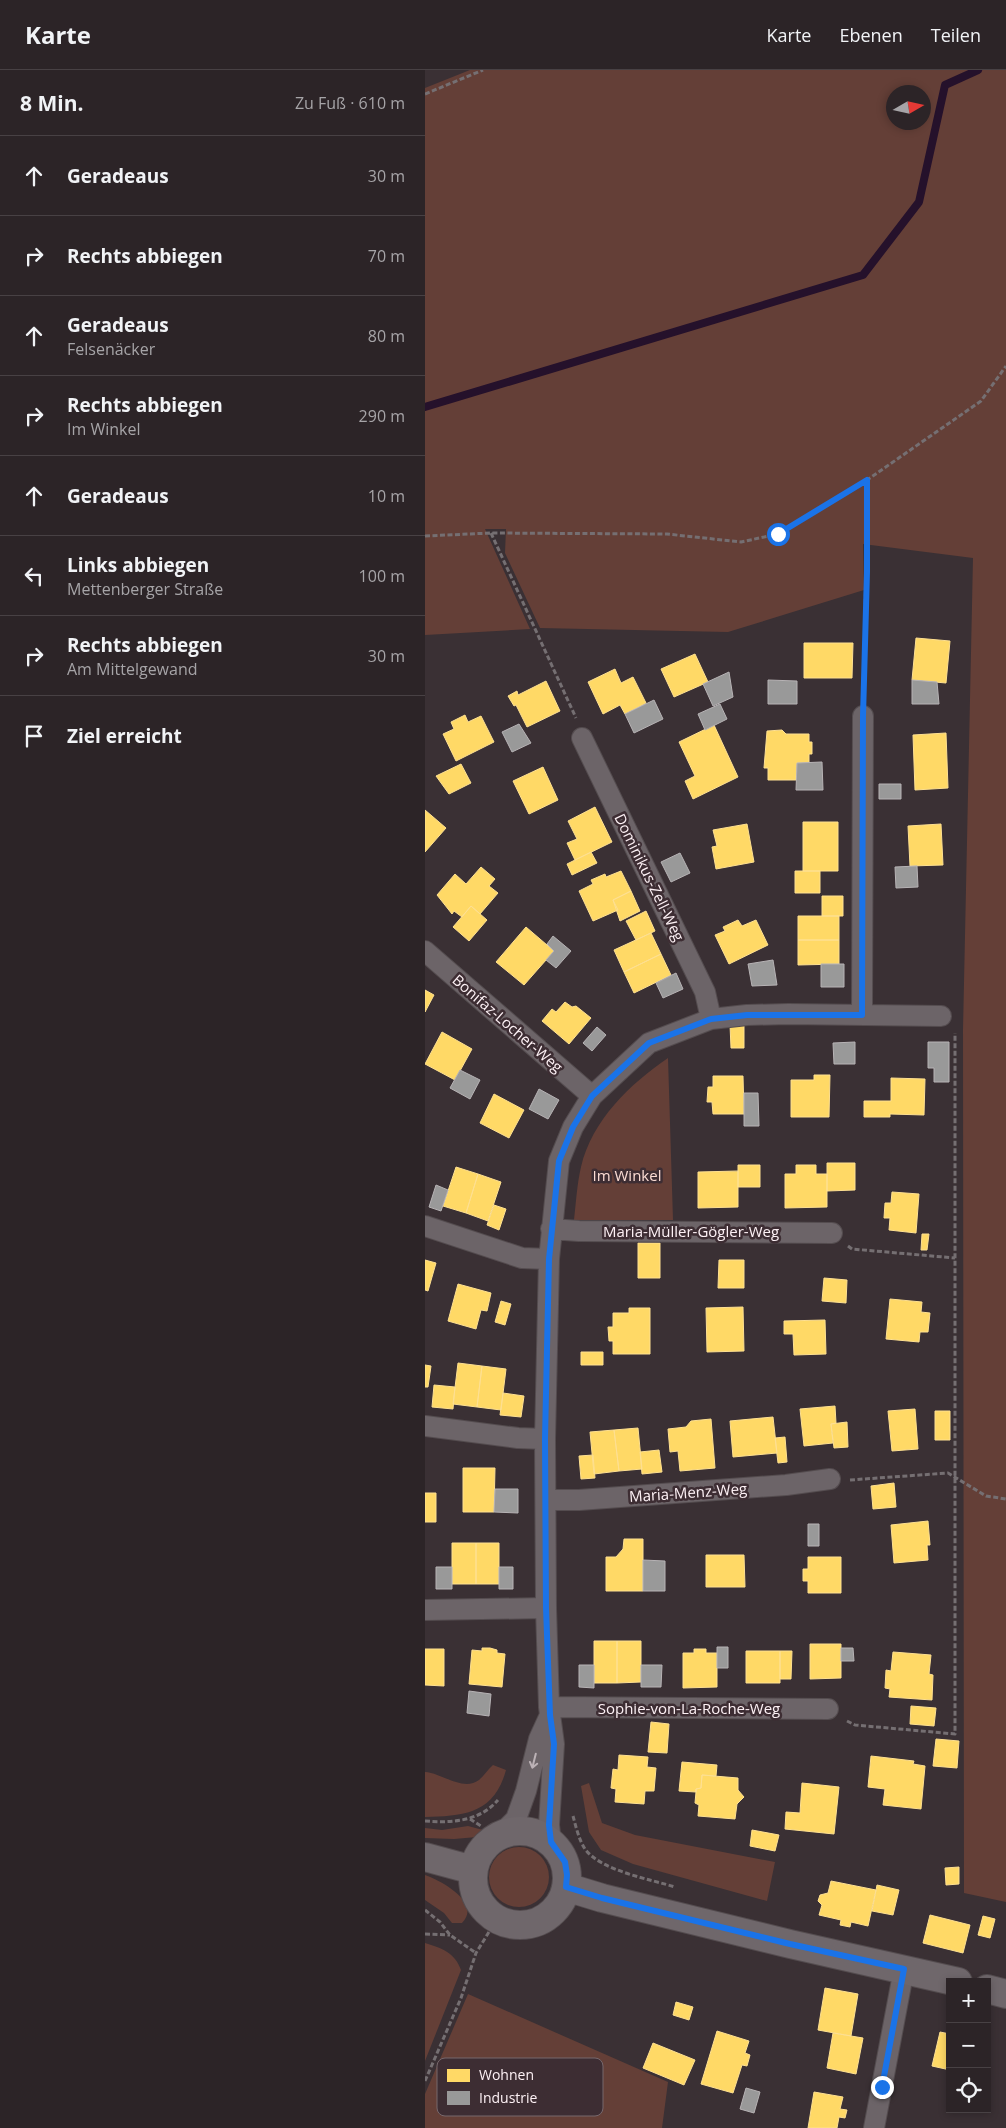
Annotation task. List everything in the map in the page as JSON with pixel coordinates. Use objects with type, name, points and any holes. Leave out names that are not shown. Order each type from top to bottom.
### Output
[{"type":"main road","points":[[518,1831],[535,1833],[551,1842],[565,1862],[567,1875],[566,1887],[561,1901],[552,1913],[539,1921],[525,1925],[511,1924],[497,1919],[485,1910],[477,1898],[473,1885],[473,1870],[478,1856],[487,1843],[501,1834],[518,1831]]},
{"type":"main road","points":[[425,1857],[473,1870]]},
{"type":"main road","points":[[566,1887],[602,1898],[790,1944],[946,1979]]},
{"type":"main road","points":[[991,1990],[1006,1994]]},
{"type":"street","points":[[862,1015],[863,716]]},
{"type":"street","name":"Dominikus-Zell-Weg","points":[[582,738],[705,992],[711,1019]]},
{"type":"street","name":"Bonifaz-Locher-Weg","points":[[425,951],[592,1096]]},
{"type":"street","points":[[551,1842],[554,1744],[550,1711],[546,1608],[545,1439],[549,1259],[559,1161],[573,1127],[592,1096],[649,1043],[711,1019],[747,1015],[941,1016]]},
{"type":"street","points":[[425,1226],[523,1258],[549,1259]]},
{"type":"street","name":"Maria-Müller-Gögler-Weg","points":[[551,1229],[579,1231],[832,1233]]},
{"type":"street","points":[[425,1426],[518,1438],[545,1439]]},
{"type":"street","name":"Maria-Menz-Weg","points":[[546,1500],[579,1500],[830,1479]]},
{"type":"street","points":[[425,1610],[546,1608]]},
{"type":"street","name":"Sophie-von-La-Roche-Weg","points":[[550,1711],[828,1709]]},
{"type":"street","points":[[501,1834],[515,1819],[526,1791],[539,1739],[550,1711]]},
{"type":"street","points":[[874,2128],[904,1969]]},
{"type":"path","points":[[425,94],[483,70]]},
{"type":"path","points":[[425,536],[491,533],[667,534],[741,542],[778,534],[867,480],[981,400],[1006,366]]},
{"type":"path","points":[[863,716],[867,582],[867,480]]},
{"type":"path","points":[[491,533],[577,720],[582,738]]},
{"type":"path","points":[[828,1709],[855,1725],[955,1734],[957,1479],[955,1017],[941,1016]]},
{"type":"path","points":[[832,1233],[851,1249],[955,1258]]},
{"type":"path","points":[[830,1479],[852,1480],[947,1473],[986,1496],[1006,1499]]},
{"type":"path","points":[[425,1821],[444,1823],[478,1816],[495,1804],[510,1787],[526,1791]]},
{"type":"path","points":[[551,1798],[561,1800],[573,1812],[585,1849],[597,1860],[610,1867],[677,1888]]},
{"type":"path","points":[[425,1910],[440,1922],[451,1935],[476,1953]]},
{"type":"path","points":[[425,2081],[461,1998],[476,1953],[497,1919]]},
{"type":"path","points":[[425,1934],[451,1935]]},
{"type":"green space","points":[[470,70],[1006,70],[1006,1902],[964,1893],[963,1030],[973,558],[863,544],[864,590],[728,632],[540,628],[505,553],[506,529],[485,529],[530,629],[425,635],[425,88]]},
{"type":"green space","name":"Im Winkel","points":[[668,1058],[673,1220],[574,1220],[581,1167],[586,1150],[594,1134],[614,1105],[640,1079]]},
{"type":"green space","points":[[493,1765],[506,1770],[501,1785],[494,1796],[485,1804],[476,1810],[465,1813],[425,1817],[425,1772],[466,1784],[479,1780]]},
{"type":"green space","points":[[589,1783],[602,1823],[635,1835],[775,1862],[767,1901],[633,1864],[601,1850],[589,1832],[581,1786]]},
{"type":"green space","points":[[468,1826],[483,1830],[477,1837],[454,1839],[425,1838],[425,1828],[442,1830]]},
{"type":"green space","points":[[519,1847],[536,1852],[544,1860],[549,1877],[544,1894],[536,1902],[519,1907],[502,1902],[494,1894],[489,1877],[494,1860],[502,1852]]},
{"type":"green space","points":[[425,1875],[441,1882],[464,1901],[467,1915],[462,1923],[452,1923],[444,1913],[425,1900]]},
{"type":"green space","points":[[425,1943],[451,1955],[461,1970],[425,2061]]},
{"type":"green space","points":[[468,1994],[668,2082],[662,2128],[425,2128],[425,2094],[437,2066],[437,2116],[603,2116],[603,2058],[440,2058]]},
{"type":"building: Wohnen","points":[[916,638],[950,641],[946,683],[912,680]]},
{"type":"building: Wohnen","points":[[804,643],[853,643],[852,678],[804,678]]},
{"type":"building: Wohnen","points":[[695,654],[708,682],[674,697],[661,669]]},
{"type":"building: Wohnen","points":[[615,669],[621,683],[633,677],[646,703],[625,714],[620,705],[603,714],[588,682]]},
{"type":"building: Wohnen","points":[[546,681],[560,711],[527,727],[516,705],[514,706],[508,696],[517,691],[518,695]]},
{"type":"building: Wohnen","points":[[465,715],[468,722],[481,716],[494,742],[456,761],[443,734],[454,729],[451,722]]},
{"type":"building: Wohnen","points":[[714,725],[738,777],[693,799],[685,781],[695,776],[679,742]]},
{"type":"building: Wohnen","points":[[782,730],[786,734],[809,734],[809,742],[812,742],[812,754],[809,754],[809,763],[797,763],[796,780],[768,780],[768,768],[764,768],[767,731]]},
{"type":"building: Wohnen","points":[[946,733],[948,788],[915,790],[913,735]]},
{"type":"building: Wohnen","points":[[461,764],[471,783],[449,794],[436,776]]},
{"type":"building: Wohnen","points":[[543,767],[558,800],[529,814],[513,781]]},
{"type":"building: Wohnen","points":[[595,807],[612,842],[575,860],[567,843],[577,839],[568,821]]},
{"type":"building: Wohnen","points":[[425,810],[446,828],[425,852]]},
{"type":"building: Wohnen","points":[[803,822],[838,822],[838,871],[803,871]]},
{"type":"building: Wohnen","points":[[747,824],[754,862],[716,869],[712,847],[717,846],[713,830]]},
{"type":"building: Wohnen","points":[[941,824],[943,865],[910,866],[908,826]]},
{"type":"building: Wohnen","points":[[591,852],[597,863],[572,875],[567,864]]},
{"type":"building: Wohnen","points":[[481,867],[495,879],[489,886],[498,893],[480,914],[471,906],[462,917],[454,911],[452,914],[437,895],[455,874],[466,884]]},
{"type":"building: Wohnen","points":[[621,871],[631,891],[613,900],[618,910],[593,921],[579,891],[593,884],[591,880],[605,874],[606,877]]},
{"type":"building: Wohnen","points":[[795,871],[820,871],[820,893],[795,893]]},
{"type":"building: Wohnen","points":[[631,891],[640,911],[620,921],[613,900]]},
{"type":"building: Wohnen","points":[[822,896],[843,896],[843,916],[822,916]]},
{"type":"building: Wohnen","points":[[471,906],[487,920],[469,941],[453,927]]},
{"type":"building: Wohnen","points":[[646,911],[655,931],[636,940],[626,921]]},
{"type":"building: Wohnen","points":[[798,916],[839,916],[839,940],[798,940]]},
{"type":"building: Wohnen","points":[[738,920],[742,926],[756,920],[768,945],[729,964],[715,935],[725,931],[723,927]]},
{"type":"building: Wohnen","points":[[526,927],[554,951],[524,985],[496,962]]},
{"type":"building: Wohnen","points":[[651,933],[661,954],[624,972],[614,950]]},
{"type":"building: Wohnen","points":[[798,940],[839,940],[839,964],[798,965]]},
{"type":"building: Wohnen","points":[[661,954],[671,975],[634,993],[624,972]]},
{"type":"building: Wohnen","points":[[425,990],[434,995],[425,1012]]},
{"type":"building: Wohnen","points":[[565,1002],[572,1007],[576,1006],[591,1018],[569,1044],[542,1021],[552,1009],[556,1012]]},
{"type":"building: Wohnen","points":[[730,1025],[744,1025],[744,1048],[731,1048]]},
{"type":"building: Wohnen","points":[[442,1032],[472,1049],[455,1080],[425,1064]]},
{"type":"building: Wohnen","points":[[814,1075],[830,1075],[829,1117],[791,1117],[791,1080],[814,1080]]},
{"type":"building: Wohnen","points":[[713,1076],[743,1076],[744,1114],[713,1114],[712,1102],[707,1102],[708,1087],[713,1087]]},
{"type":"building: Wohnen","points":[[891,1078],[925,1079],[924,1115],[890,1114],[890,1117],[864,1117],[864,1101],[891,1101]]},
{"type":"building: Wohnen","points":[[494,1094],[524,1110],[509,1138],[480,1123]]},
{"type":"building: Wohnen","points":[[827,1163],[855,1163],[855,1190],[827,1191]]},
{"type":"building: Wohnen","points":[[738,1165],[760,1165],[760,1187],[738,1187]]},
{"type":"building: Wohnen","points":[[796,1165],[816,1165],[816,1174],[827,1174],[827,1207],[785,1208],[785,1174],[796,1174]]},
{"type":"building: Wohnen","points":[[456,1167],[478,1174],[466,1213],[443,1206]]},
{"type":"building: Wohnen","points":[[738,1171],[738,1207],[698,1208],[698,1172]]},
{"type":"building: Wohnen","points":[[478,1174],[501,1182],[488,1221],[466,1213]]},
{"type":"building: Wohnen","points":[[892,1192],[919,1194],[916,1233],[889,1230],[890,1218],[884,1218],[885,1203],[891,1203]]},
{"type":"building: Wohnen","points":[[494,1205],[506,1209],[499,1230],[487,1225]]},
{"type":"building: Wohnen","points":[[922,1234],[929,1234],[927,1250],[921,1250]]},
{"type":"building: Wohnen","points":[[638,1243],[660,1243],[660,1278],[638,1278]]},
{"type":"building: Wohnen","points":[[425,1260],[436,1263],[428,1291],[425,1290]]},
{"type":"building: Wohnen","points":[[719,1260],[744,1260],[744,1288],[718,1288]]},
{"type":"building: Wohnen","points":[[824,1278],[847,1280],[846,1303],[822,1301]]},
{"type":"building: Wohnen","points":[[458,1284],[491,1293],[487,1311],[481,1310],[476,1329],[448,1321]]},
{"type":"building: Wohnen","points":[[890,1299],[922,1302],[921,1312],[930,1313],[928,1332],[920,1332],[919,1342],[886,1339]]},
{"type":"building: Wohnen","points":[[501,1301],[511,1304],[505,1325],[495,1322]]},
{"type":"building: Wohnen","points":[[743,1307],[744,1351],[707,1352],[706,1308]]},
{"type":"building: Wohnen","points":[[629,1308],[650,1308],[650,1354],[613,1354],[613,1341],[609,1341],[608,1327],[613,1327],[613,1313],[629,1313]]},
{"type":"building: Wohnen","points":[[825,1320],[826,1354],[794,1355],[793,1334],[784,1334],[784,1321]]},
{"type":"building: Wohnen","points":[[581,1352],[603,1352],[603,1365],[581,1365]]},
{"type":"building: Wohnen","points":[[458,1363],[482,1366],[477,1407],[453,1404]]},
{"type":"building: Wohnen","points":[[425,1365],[431,1366],[428,1387],[425,1387]]},
{"type":"building: Wohnen","points":[[482,1366],[506,1369],[501,1410],[477,1407]]},
{"type":"building: Wohnen","points":[[434,1385],[455,1387],[453,1409],[432,1407]]},
{"type":"building: Wohnen","points":[[503,1393],[524,1396],[521,1417],[500,1415]]},
{"type":"building: Wohnen","points":[[835,1406],[836,1423],[831,1424],[833,1443],[804,1446],[800,1409]]},
{"type":"building: Wohnen","points":[[915,1409],[918,1449],[892,1451],[888,1411]]},
{"type":"building: Wohnen","points":[[935,1411],[950,1411],[950,1440],[935,1440]]},
{"type":"building: Wohnen","points":[[773,1417],[777,1453],[733,1457],[730,1421]]},
{"type":"building: Wohnen","points":[[711,1419],[715,1468],[680,1471],[678,1451],[670,1452],[668,1429],[686,1427],[691,1421]]},
{"type":"building: Wohnen","points":[[847,1422],[848,1447],[834,1448],[831,1424]]},
{"type":"building: Wohnen","points":[[638,1428],[642,1469],[619,1471],[614,1430]]},
{"type":"building: Wohnen","points":[[614,1430],[619,1471],[594,1474],[590,1432]]},
{"type":"building: Wohnen","points":[[785,1437],[787,1462],[778,1463],[775,1438]]},
{"type":"building: Wohnen","points":[[659,1450],[662,1472],[642,1474],[640,1452]]},
{"type":"building: Wohnen","points":[[593,1455],[595,1478],[581,1479],[579,1456]]},
{"type":"building: Wohnen","points":[[463,1468],[495,1468],[494,1512],[463,1512]]},
{"type":"building: Wohnen","points":[[894,1483],[896,1507],[873,1509],[871,1486]]},
{"type":"building: Wohnen","points":[[425,1493],[436,1493],[436,1522],[425,1522]]},
{"type":"building: Wohnen","points":[[928,1521],[930,1545],[927,1545],[928,1560],[894,1563],[891,1525]]},
{"type":"building: Wohnen","points":[[624,1539],[643,1539],[643,1591],[606,1591],[606,1557],[616,1557],[623,1549]]},
{"type":"building: Wohnen","points":[[452,1543],[476,1543],[476,1584],[452,1584]]},
{"type":"building: Wohnen","points":[[476,1543],[499,1543],[499,1584],[476,1584]]},
{"type":"building: Wohnen","points":[[706,1555],[744,1555],[745,1587],[706,1587]]},
{"type":"building: Wohnen","points":[[808,1557],[841,1557],[841,1593],[808,1593],[808,1581],[803,1581],[803,1569],[808,1569]]},
{"type":"building: Wohnen","points":[[594,1641],[617,1641],[617,1683],[594,1683]]},
{"type":"building: Wohnen","points":[[617,1641],[641,1641],[641,1682],[617,1683]]},
{"type":"building: Wohnen","points":[[810,1644],[841,1644],[841,1678],[810,1679]]},
{"type":"building: Wohnen","points":[[482,1648],[490,1648],[497,1650],[497,1653],[505,1654],[502,1687],[469,1684],[472,1650],[482,1651]]},
{"type":"building: Wohnen","points":[[425,1649],[444,1649],[444,1686],[425,1685]]},
{"type":"building: Wohnen","points":[[694,1649],[706,1649],[706,1653],[717,1653],[717,1687],[683,1688],[683,1653],[694,1653]]},
{"type":"building: Wohnen","points":[[746,1651],[780,1651],[780,1683],[746,1683]]},
{"type":"building: Wohnen","points":[[780,1651],[792,1651],[791,1679],[780,1679]]},
{"type":"building: Wohnen","points":[[893,1652],[931,1655],[929,1674],[933,1675],[932,1700],[889,1697],[890,1689],[885,1688],[886,1670],[891,1671]]},
{"type":"building: Wohnen","points":[[911,1706],[936,1708],[934,1726],[910,1724]]},
{"type":"building: Wohnen","points":[[651,1722],[669,1724],[667,1753],[648,1752]]},
{"type":"building: Wohnen","points":[[936,1739],[959,1741],[957,1768],[933,1766]]},
{"type":"building: Wohnen","points":[[619,1755],[648,1757],[647,1767],[656,1768],[654,1791],[645,1791],[644,1804],[615,1802],[616,1789],[611,1788],[613,1769],[618,1770]]},
{"type":"building: Wohnen","points":[[871,1756],[914,1761],[913,1764],[925,1766],[921,1809],[883,1805],[885,1789],[868,1787]]},
{"type":"building: Wohnen","points":[[682,1762],[717,1765],[716,1776],[702,1775],[701,1788],[696,1789],[696,1792],[679,1791]]},
{"type":"building: Wohnen","points":[[702,1775],[738,1778],[738,1790],[744,1797],[737,1804],[735,1819],[698,1816],[699,1805],[695,1803],[696,1789],[701,1788]]},
{"type":"building: Wohnen","points":[[802,1783],[839,1787],[834,1834],[785,1829],[786,1812],[800,1813]]},
{"type":"building: Wohnen","points":[[752,1830],[779,1835],[775,1851],[750,1846]]},
{"type":"building: Wohnen","points":[[959,1867],[959,1884],[946,1885],[945,1868]]},
{"type":"building: Wohnen","points":[[831,1881],[876,1890],[868,1926],[851,1922],[850,1927],[840,1925],[841,1920],[819,1915],[822,1905],[818,1901],[820,1895],[828,1893]]},
{"type":"building: Wohnen","points":[[877,1885],[899,1890],[893,1915],[872,1911]]},
{"type":"building: Wohnen","points":[[930,1915],[970,1925],[963,1953],[923,1943]]},
{"type":"building: Wohnen","points":[[983,1916],[995,1919],[990,1938],[978,1935]]},
{"type":"building: Wohnen","points":[[825,1988],[858,1994],[851,2036],[818,2030]]},
{"type":"building: Wohnen","points":[[676,2002],[693,2007],[689,2020],[673,2015]]},
{"type":"building: Wohnen","points":[[717,2031],[749,2041],[745,2053],[750,2055],[747,2066],[742,2065],[733,2093],[701,2084]]},
{"type":"building: Wohnen","points":[[940,2032],[946,2033],[946,2069],[932,2066]]},
{"type":"building: Wohnen","points":[[833,2033],[863,2038],[856,2074],[827,2068]]},
{"type":"building: Wohnen","points":[[653,2043],[695,2060],[684,2085],[643,2068]]},
{"type":"building: Wohnen","points":[[814,2092],[843,2097],[840,2109],[847,2110],[845,2118],[839,2117],[837,2128],[808,2128]]},
{"type":"building: Industrie","points":[[729,672],[733,697],[713,706],[703,684]]},
{"type":"building: Industrie","points":[[768,680],[797,681],[797,704],[768,704]]},
{"type":"building: Industrie","points":[[912,680],[937,682],[939,704],[912,704]]},
{"type":"building: Industrie","points":[[654,700],[663,719],[634,733],[625,714]]},
{"type":"building: Industrie","points":[[720,704],[727,719],[705,730],[698,714]]},
{"type":"building: Industrie","points":[[519,724],[531,743],[512,752],[502,732]]},
{"type":"building: Industrie","points":[[822,762],[823,790],[796,790],[797,763]]},
{"type":"building: Industrie","points":[[879,784],[901,784],[901,799],[879,799]]},
{"type":"building: Industrie","points":[[680,853],[690,873],[671,882],[661,862]]},
{"type":"building: Industrie","points":[[917,866],[918,887],[896,888],[895,867]]},
{"type":"building: Industrie","points":[[553,936],[571,951],[556,968],[546,960],[554,951],[547,944]]},
{"type":"building: Industrie","points":[[773,960],[777,985],[752,986],[748,964]]},
{"type":"building: Industrie","points":[[821,964],[844,964],[844,987],[821,987]]},
{"type":"building: Industrie","points":[[676,973],[683,989],[663,998],[656,983]]},
{"type":"building: Industrie","points":[[597,1027],[606,1035],[592,1051],[583,1043]]},
{"type":"building: Industrie","points":[[855,1042],[855,1064],[834,1064],[833,1043]]},
{"type":"building: Industrie","points":[[928,1042],[949,1042],[949,1082],[934,1082],[934,1068],[928,1068]]},
{"type":"building: Industrie","points":[[460,1070],[480,1080],[470,1099],[450,1088]]},
{"type":"building: Industrie","points":[[539,1089],[559,1100],[548,1119],[529,1109]]},
{"type":"building: Industrie","points":[[744,1093],[758,1093],[759,1126],[744,1126]]},
{"type":"building: Industrie","points":[[436,1185],[448,1190],[441,1211],[429,1207]]},
{"type":"building: Industrie","points":[[495,1489],[518,1489],[518,1513],[494,1512]]},
{"type":"building: Industrie","points":[[808,1524],[819,1524],[819,1546],[808,1546]]},
{"type":"building: Industrie","points":[[643,1560],[665,1561],[665,1591],[643,1591]]},
{"type":"building: Industrie","points":[[436,1567],[452,1567],[452,1589],[436,1589]]},
{"type":"building: Industrie","points":[[499,1567],[513,1567],[513,1589],[499,1589]]},
{"type":"building: Industrie","points":[[717,1647],[728,1647],[728,1668],[717,1668]]},
{"type":"building: Industrie","points":[[841,1648],[853,1648],[854,1661],[841,1661]]},
{"type":"building: Industrie","points":[[579,1665],[594,1665],[594,1688],[579,1687]]},
{"type":"building: Industrie","points":[[641,1665],[662,1665],[661,1687],[641,1687]]},
{"type":"building: Industrie","points":[[469,1691],[491,1694],[489,1716],[467,1713]]},
{"type":"building: Industrie","points":[[746,2088],[760,2092],[754,2113],[740,2109]]},
{"type":"waterway","points":[[425,407],[863,275],[919,202],[945,85],[978,70]]},
{"type":"route","points":[[778,534],[867,480],[867,572],[863,716],[862,1015],[747,1015],[711,1019],[649,1043],[592,1096],[573,1127],[559,1161],[549,1259],[545,1439],[546,1608],[550,1715],[554,1744],[549,1825],[551,1842],[565,1862],[566,1887],[602,1898],[790,1944],[904,1969],[882,2087]]}]
